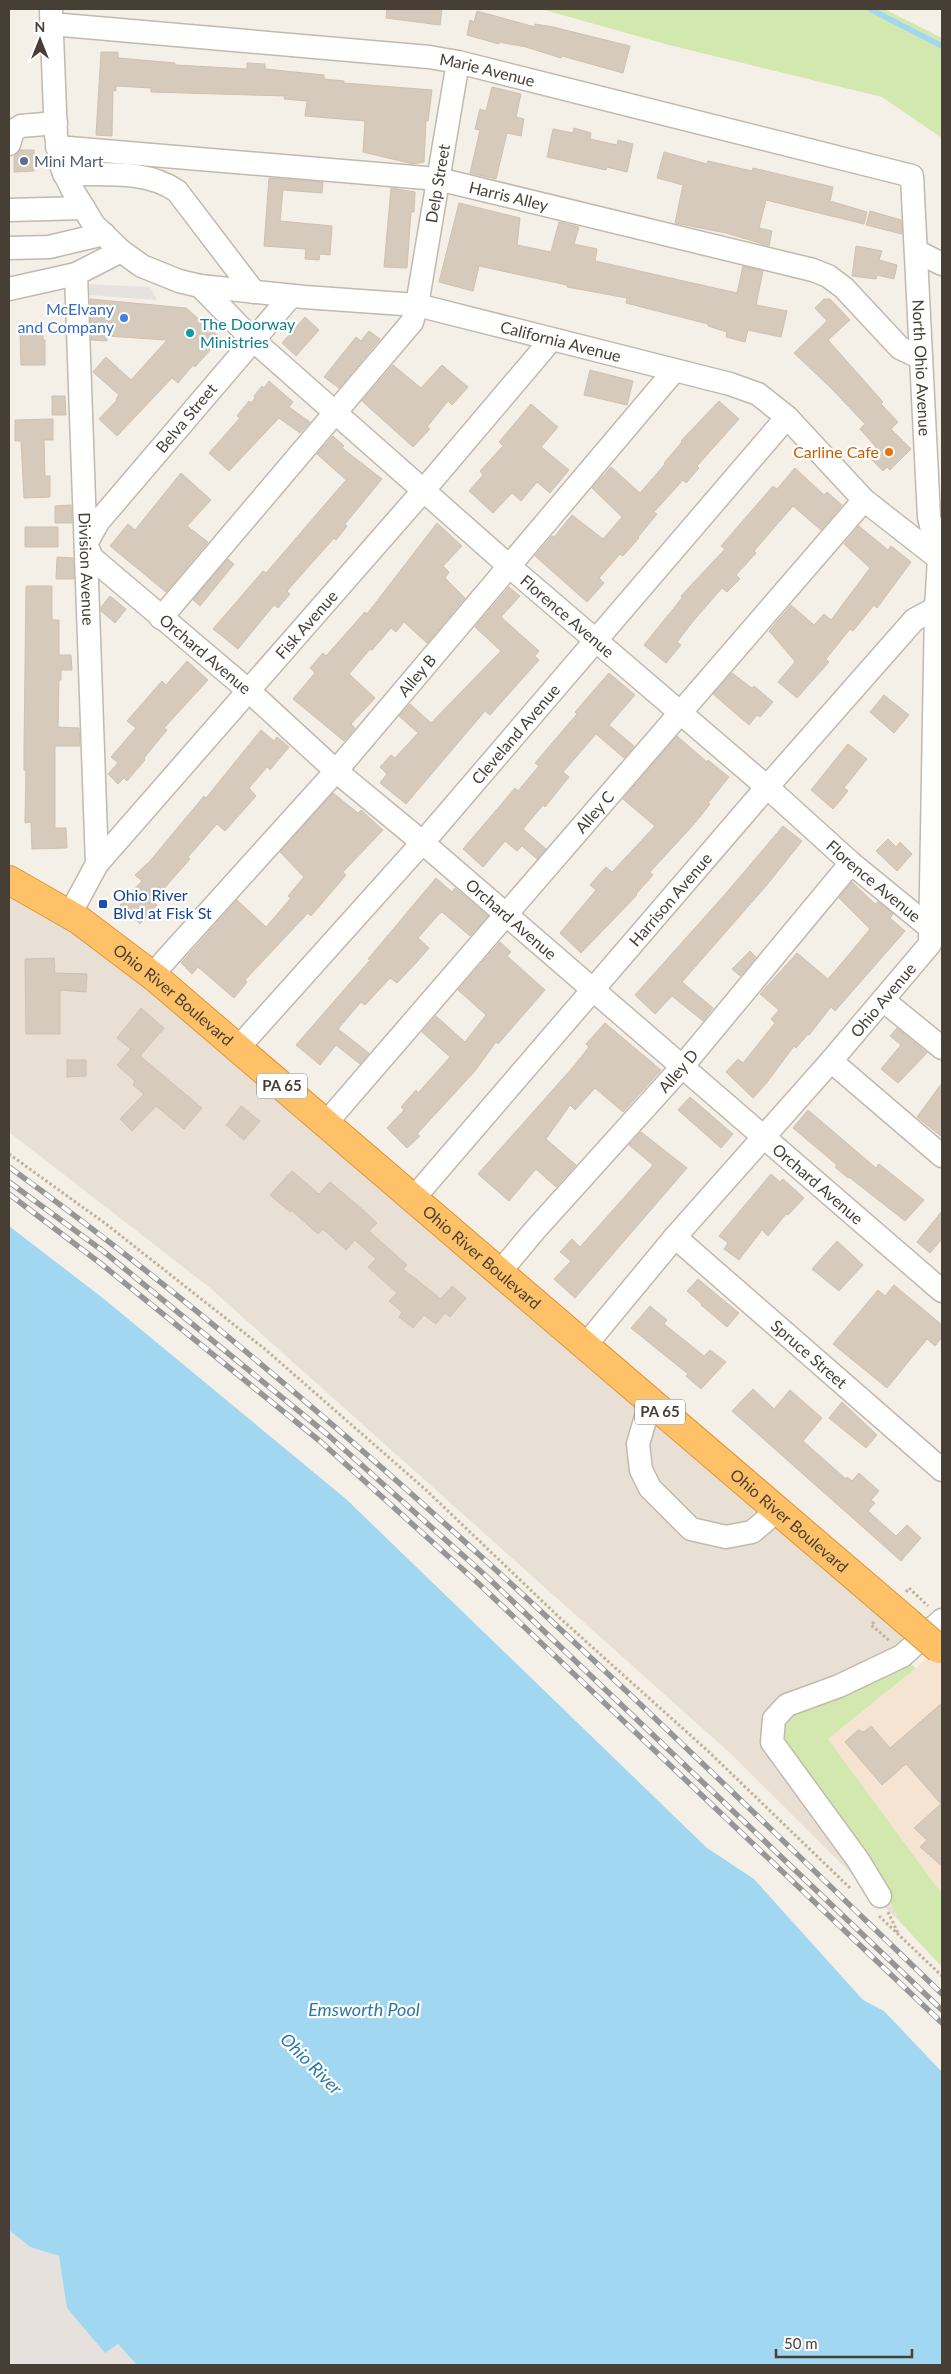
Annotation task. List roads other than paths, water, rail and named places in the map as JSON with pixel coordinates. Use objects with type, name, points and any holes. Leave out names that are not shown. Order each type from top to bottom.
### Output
[{"type":"highway","name":"Ohio River Boulevard","points":[[9,880],[70,914],[152,975],[776,1511],[918,1623],[940,1651]]},
{"type":"street","name":"Marie Avenue","points":[[51,16],[429,57],[458,62],[912,176]]},
{"type":"street","points":[[9,290],[76,274],[121,251],[94,225],[64,174],[57,147],[51,16]]},
{"type":"street","name":"Delp Street","points":[[161,618],[412,322],[417,305],[458,62]]},
{"type":"street","points":[[9,144],[12,131],[21,126],[56,123]]},
{"type":"street","name":"Harris Alley","points":[[57,147],[438,179],[812,270],[828,276],[844,288],[900,348],[922,358]]},
{"type":"street","points":[[64,174],[144,176],[165,183],[177,192],[254,292]]},
{"type":"street","name":"North Ohio Avenue","points":[[912,176],[922,358],[932,401],[929,517],[941,560]]},
{"type":"street","points":[[9,210],[84,208]]},
{"type":"street","points":[[9,248],[49,246],[104,234]]},
{"type":"street","name":"California Avenue","points":[[121,251],[142,266],[179,281],[200,286],[291,296],[417,305],[730,384],[758,394],[787,417],[864,500],[941,560]]},
{"type":"street","points":[[916,251],[942,264]]},
{"type":"street","name":"Division Avenue","points":[[76,274],[97,864]]},
{"type":"street","name":"Florence Avenue","points":[[200,286],[253,340],[423,491],[680,714],[767,786],[851,863],[936,933]]},
{"type":"street","name":"Belva Street","points":[[86,544],[98,522],[291,296]]},
{"type":"street","name":"Fisk Avenue","points":[[70,914],[97,864],[423,491],[551,340]]},
{"type":"street","name":"Alley B","points":[[152,975],[336,770],[674,371]]},
{"type":"street","name":"Cleveland Avenue","points":[[238,1048],[422,842],[787,417]]},
{"type":"street","name":"Alley C","points":[[326,1123],[864,500]]},
{"type":"street","name":"Orchard Avenue","points":[[86,544],[92,558],[249,691],[336,770],[942,1291]]},
{"type":"street","name":"Ohio Avenue","points":[[584,1347],[675,1237],[883,1000],[930,944],[936,933],[938,689],[936,608],[941,560]]},
{"type":"street","name":"Harrison Avenue","points":[[414,1199],[767,786],[914,620],[936,608]]},
{"type":"street","name":"Alley D","points":[[499,1273],[535,1230],[681,1068],[851,863]]},
{"type":"street","points":[[883,1000],[942,1048]]},
{"type":"street","points":[[831,1061],[942,1156]]},
{"type":"street","name":"Spruce Street","points":[[675,1237],[942,1470]]},
{"type":"street","points":[[650,1403],[638,1444],[642,1470],[650,1488],[691,1528],[709,1535],[726,1537],[752,1532],[776,1511]]},
{"type":"street","points":[[879,1906],[858,1860],[772,1742],[774,1719],[787,1705],[839,1686],[902,1656],[918,1623]]},
{"type":"water","name":"Emsworth Pool","points":[[9,1226],[104,1299],[346,1499],[707,1848],[754,1879],[863,2000],[884,2011],[942,2072],[942,2365],[137,2365],[118,2344],[105,2353],[67,2308],[59,2256],[30,2247],[9,2230]]},
{"type":"waterway","points":[[870,9],[942,46]]},
{"type":"railway","points":[[9,1167],[133,1261],[254,1358],[373,1460],[604,1670],[942,1994]]},
{"type":"railway","points":[[9,1182],[103,1251],[328,1435],[485,1575],[942,2010]]},
{"type":"railway","points":[[9,1194],[100,1263],[321,1442],[479,1584],[942,2023]]},
{"type":"place","name":"Mini Mart","points":[[24,161]]},
{"type":"place","name":"McElvany and Company","points":[[124,318]]},
{"type":"place","name":"The Doorway Ministries","points":[[190,333]]},
{"type":"place","name":"Carline Cafe","points":[[889,452]]},
{"type":"place","name":"Ohio River Blvd at Fisk St","points":[[103,904]]},
{"type":"water label","name":"Ohio River","points":[[311,2064]]}]
